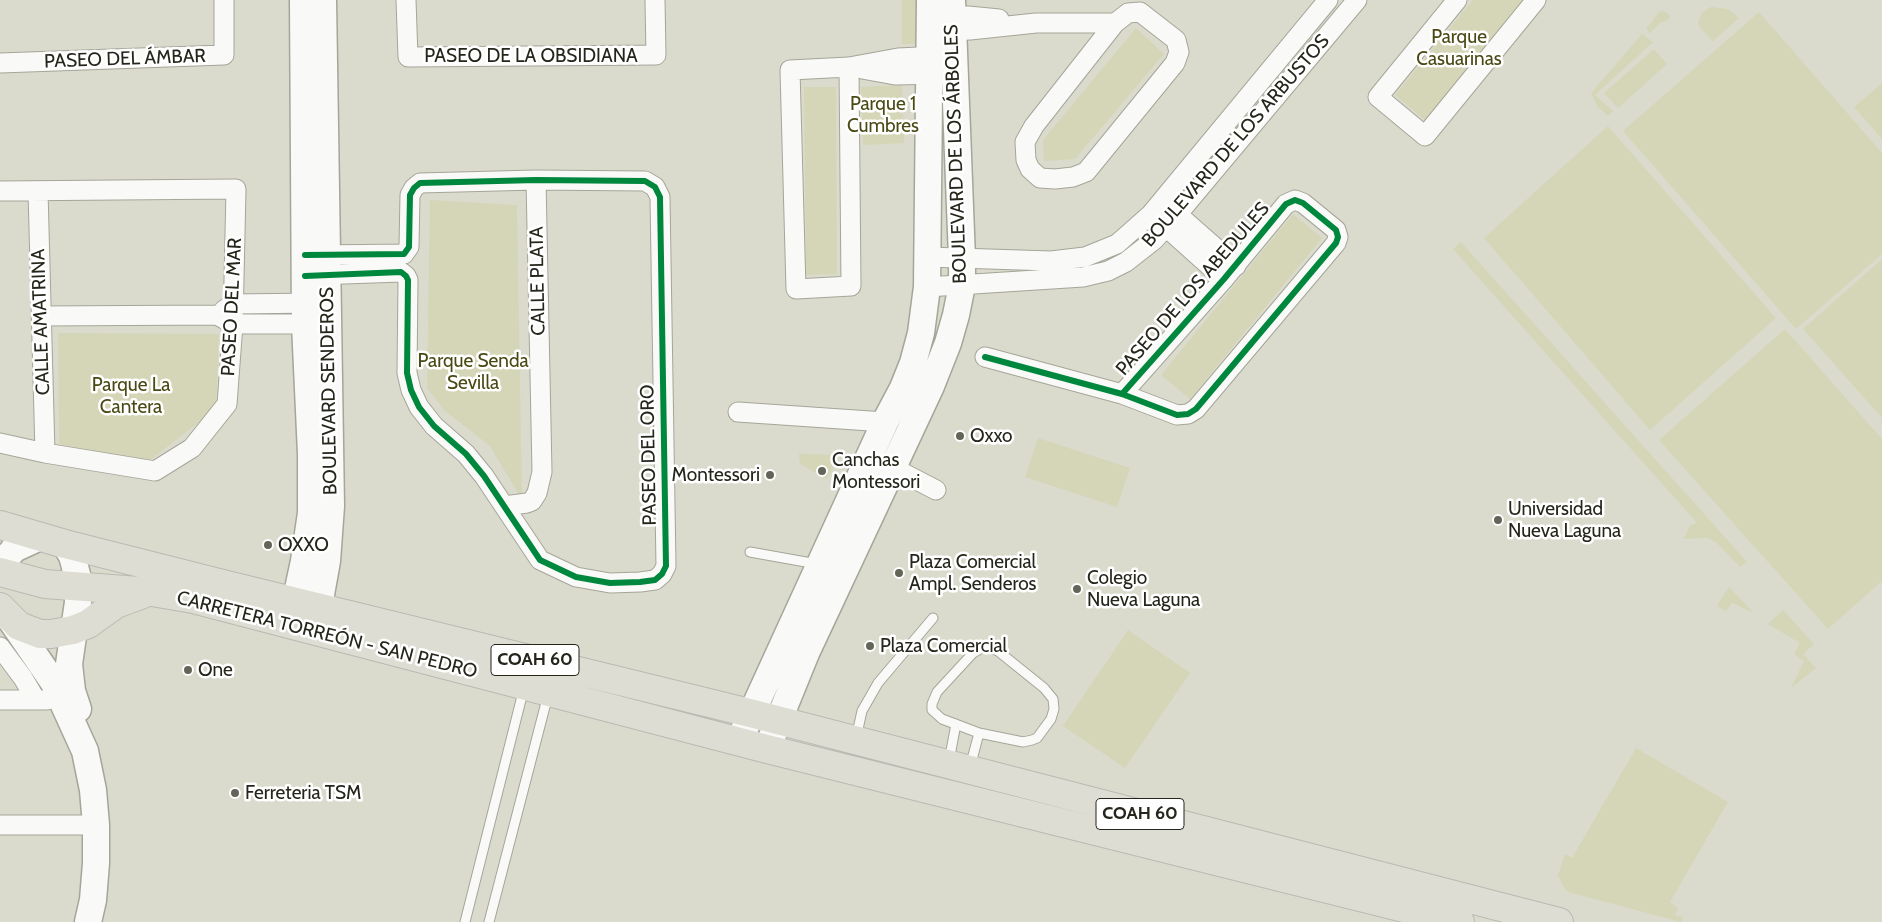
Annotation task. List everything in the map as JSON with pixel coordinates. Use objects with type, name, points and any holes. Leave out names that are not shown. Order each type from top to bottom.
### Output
[{"type":"main road","name":"BOULEVARD SENDEROS","points":[[303,0],[317,314],[331,506],[327,561],[305,616]]},
{"type":"main road","name":"BOULEVARD SENDEROS","points":[[316,265],[323,0]]},
{"type":"main road","name":"BOULEVARD DE LOS ÁRBOLES","points":[[768,748],[881,461],[885,422],[903,388],[921,333],[927,287],[927,257],[942,35]]},
{"type":"main road","name":"BOULEVARD DE LOS ÁRBOLES","points":[[739,741],[750,713],[819,564],[881,461],[931,386],[948,343],[962,285],[962,259],[942,35]]},
{"type":"main road","name":"CARRETERA TORREÓN - SAN PEDRO","points":[[0,525],[305,616],[536,689],[768,748]]},
{"type":"main road","points":[[0,566],[14,550],[40,536]]},
{"type":"main road","points":[[65,544],[76,567],[78,586],[78,602],[70,647],[70,679],[84,730],[96,825],[96,872],[88,922]]},
{"type":"main road","name":"CARRETERA TORREÓN - SAN PEDRO","points":[[0,572],[32,582],[152,592],[305,616],[750,713]]},
{"type":"main road","points":[[2,607],[19,626],[40,634],[52,634],[73,630],[88,624],[116,604],[152,592]]},
{"type":"main road","points":[[2,607],[40,660],[64,701],[86,752]]},
{"type":"main road","name":"COAH 60","points":[[750,713],[1559,922]]},
{"type":"main road","name":"COAH 60","points":[[768,748],[1460,922]]},
{"type":"street","name":"PASEO DEL ÁMBAR","points":[[0,63],[224,55],[224,0]]},
{"type":"street","name":"PASEO DE LA OBSIDIANA","points":[[406,0],[408,57],[656,55],[655,0]]},
{"type":"street","name":"BOULEVARD DE LOS ARBUSTOS","points":[[927,257],[1051,261],[1085,257],[1117,244],[1156,207],[1328,0]]},
{"type":"street","name":"BOULEVARD DE LOS ARBUSTOS","points":[[927,287],[1083,277],[1108,271],[1141,252],[1172,221],[1357,0]]},
{"type":"street","points":[[1457,0],[1378,97],[1425,136],[1536,0]]},
{"type":"street","points":[[849,67],[851,286],[796,289],[790,70],[849,67],[898,58],[942,35],[1036,23],[1115,23],[1128,13],[1140,12],[1176,40],[1179,52],[1175,63],[1086,172],[1073,177],[1040,178],[1030,169],[1026,160],[1025,142],[1034,126],[1115,23]]},
{"type":"street","name":"PASEO DEL ORO","points":[[536,180],[644,181],[655,187],[660,197],[666,566],[662,574],[655,580],[610,583],[576,576],[540,560],[484,476],[466,454],[434,426],[419,407],[407,373],[408,280],[406,276],[401,272],[316,265],[404,254],[409,247],[410,195],[420,183],[536,180]]},
{"type":"street","name":"CALLE PLATA","points":[[504,506],[532,501],[538,493],[542,472],[536,180]]},
{"type":"street","name":"PASEO DEL MAR","points":[[0,191],[236,189],[233,304],[225,319],[227,404],[192,448],[155,471],[45,453],[0,443]]},
{"type":"street","name":"CALLE AMATRINA","points":[[38,190],[45,453]]},
{"type":"street","name":"PASEO DE LOS ABEDULES","points":[[985,357],[1122,394],[1177,414],[1188,414],[1196,409],[1329,250],[1338,237],[1336,230],[1303,203],[1295,200],[1286,204],[1230,272],[1122,394]]},
{"type":"street","name":"PASEO DE LOS ABEDULES","points":[[1156,207],[1230,272]]},
{"type":"street","points":[[233,304],[317,314]]},
{"type":"street","points":[[41,316],[225,319],[317,314]]},
{"type":"street","points":[[738,412],[885,422]]},
{"type":"street","points":[[881,461],[936,490]]},
{"type":"street","points":[[0,647],[23,678],[36,700]]},
{"type":"street","points":[[0,700],[64,701]]},
{"type":"street","points":[[0,825],[96,825]]},
{"type":"lane","points":[[750,552],[819,564]]},
{"type":"lane","points":[[855,740],[862,711],[878,683],[932,618]]},
{"type":"lane","points":[[985,646],[993,648],[1050,694],[1054,703],[1053,714],[1037,738],[1028,742],[978,733],[942,719],[932,710],[933,698],[937,692],[973,653],[985,646]]},
{"type":"lane","points":[[465,922],[536,689]]},
{"type":"lane","points":[[489,922],[536,689]]},
{"type":"lane","points":[[956,724],[959,767]]},
{"type":"lane","points":[[959,767],[978,733]]},
{"type":"green space","points":[[902,0],[920,0],[921,44],[902,44]]},
{"type":"green space","name":"Parque Casuarinas","points":[[1473,0],[1524,0],[1426,121],[1395,95]]},
{"type":"green space","points":[[1711,7],[1728,9],[1739,18],[1713,41],[1701,29],[1698,23],[1704,11]]},
{"type":"green space","points":[[1663,11],[1669,14],[1670,17],[1668,20],[1660,23],[1650,33],[1646,29],[1659,12]]},
{"type":"green space","points":[[1759,12],[1882,153],[1882,254],[1796,329],[1623,131]]},
{"type":"green space","points":[[1136,28],[1164,54],[1075,159],[1044,161],[1043,140]]},
{"type":"green space","points":[[1642,34],[1653,42],[1595,95],[1613,111],[1608,116],[1597,106],[1591,93]]},
{"type":"green space","points":[[1654,49],[1667,64],[1618,108],[1604,93]]},
{"type":"green space","points":[[1882,83],[1882,139],[1854,107]]},
{"type":"green space","name":"Parque 1 Cumbres","points":[[902,85],[904,143],[863,145],[861,87]]},
{"type":"green space","points":[[804,87],[836,87],[837,274],[806,275]]},
{"type":"green space","points":[[1608,126],[1776,318],[1650,430],[1484,238]]},
{"type":"green space","name":"Parque Senda Sevilla","points":[[430,200],[517,205],[522,500],[490,446],[444,410],[427,388]]},
{"type":"green space","points":[[1293,214],[1322,238],[1190,399],[1161,375]]},
{"type":"green space","points":[[1461,242],[1747,562],[1740,567],[1716,542],[1707,538],[1684,539],[1690,525],[1697,523],[1453,249]]},
{"type":"green space","points":[[1882,259],[1882,418],[1803,329]]},
{"type":"green space","points":[[1785,329],[1882,439],[1882,581],[1828,629],[1659,440]]},
{"type":"green space","name":"Parque La Cantera","points":[[58,333],[219,334],[216,409],[145,464],[59,444]]},
{"type":"green space","points":[[1038,438],[1130,468],[1117,507],[1025,477]]},
{"type":"green space","name":"Canchas Montessori","points":[[799,454],[840,455],[827,479],[800,464]]},
{"type":"green space","points":[[1729,587],[1754,613],[1732,603],[1726,611],[1717,606]]},
{"type":"green space","points":[[1783,610],[1814,644],[1803,654],[1816,668],[1791,688],[1804,661],[1794,654],[1800,643],[1768,624]]},
{"type":"green space","points":[[1128,630],[1190,673],[1125,768],[1063,726]]},
{"type":"green space","points":[[1636,748],[1728,802],[1670,902],[1678,908],[1675,915],[1683,917],[1681,922],[1568,892],[1558,875],[1565,854],[1572,858]]},
{"type":"cycle path","points":[[305,255],[404,254],[409,247],[410,195],[420,183],[536,180],[645,181],[655,187],[660,197],[666,566],[662,574],[655,580],[610,583],[576,577],[540,560],[484,476],[466,454],[434,426],[419,407],[411,390],[407,373],[408,280],[406,276],[401,272],[305,276]]},
{"type":"cycle path","points":[[985,357],[1122,394],[1177,415],[1188,414],[1196,409],[1336,243],[1338,237],[1336,230],[1303,203],[1295,200],[1286,204],[1224,279],[1122,394]]},
{"type":"place","name":"Oxxo","points":[[960,436]]},
{"type":"place","name":"Canchas Montessori","points":[[822,471]]},
{"type":"place","name":"Montessori","points":[[770,475]]},
{"type":"place","name":"Universidad Nueva Laguna","points":[[1498,520]]},
{"type":"place","name":"OXXO","points":[[268,545]]},
{"type":"place","name":"Plaza Comercial Ampl. Senderos","points":[[899,573]]},
{"type":"place","name":"Colegio Nueva Laguna","points":[[1077,589]]},
{"type":"place","name":"Plaza Comercial","points":[[870,646]]},
{"type":"place","name":"One","points":[[188,670]]},
{"type":"place","name":"Ferreteria TSM","points":[[235,793]]}]
